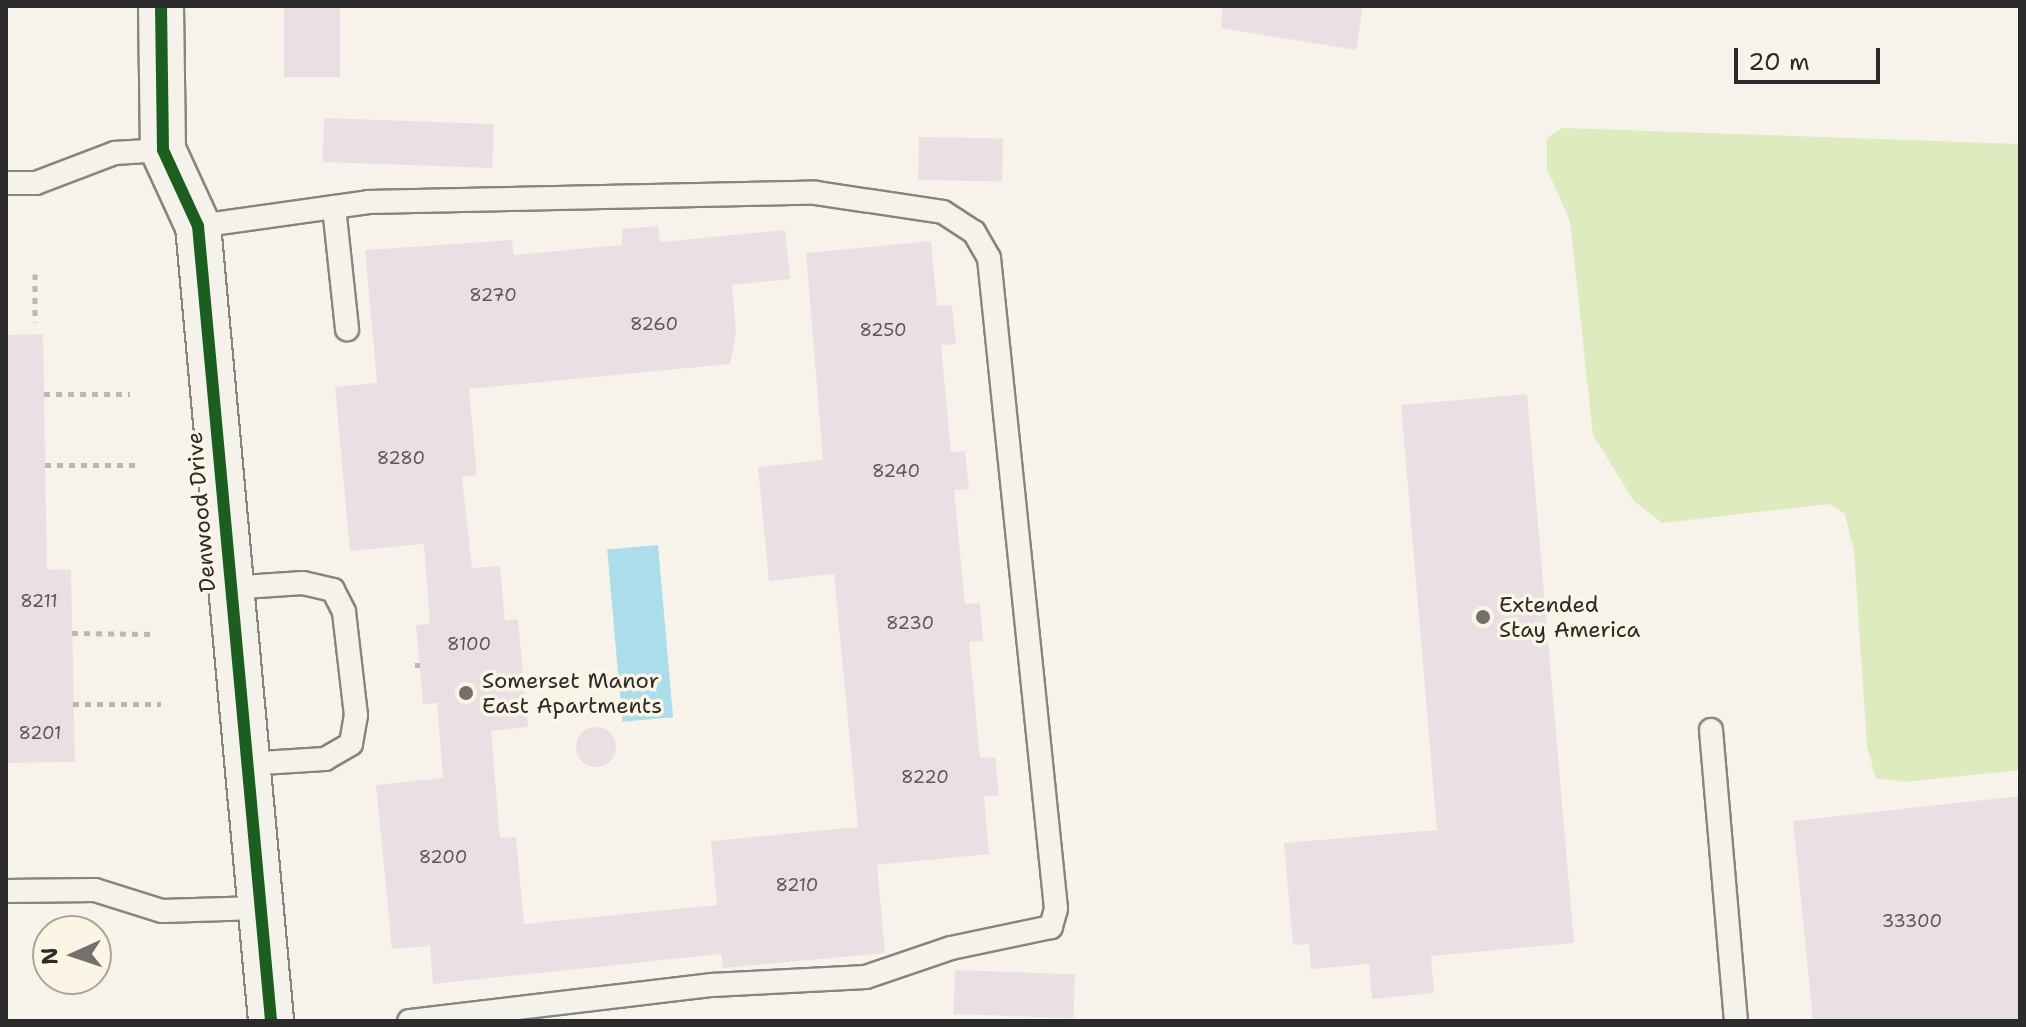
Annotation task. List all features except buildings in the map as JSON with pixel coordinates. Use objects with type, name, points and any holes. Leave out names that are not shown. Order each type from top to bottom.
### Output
[{"type":"street","name":"Denwood Drive","points":[[161,6],[163,150],[198,226],[228,588],[271,1021]]},
{"type":"lane","points":[[6,183],[36,183],[115,153],[163,150]]},
{"type":"lane","points":[[198,226],[334,207],[816,193],[919,206],[974,232],[989,258],[1056,909],[1051,927],[1036,935],[951,948],[866,977],[712,985],[409,1021]]},
{"type":"lane","points":[[334,207],[347,329]]},
{"type":"lane","points":[[228,588],[303,583],[333,590],[344,612],[356,715],[351,744],[325,759],[245,764]]},
{"type":"lane","points":[[1711,730],[1736,1021]]},
{"type":"lane","points":[[6,891],[95,890],[162,911],[259,908]]},
{"type":"path","points":[[35,274],[35,322]]},
{"type":"path","points":[[44,394],[130,394]]},
{"type":"path","points":[[45,465],[137,465]]},
{"type":"path","points":[[72,633],[154,634]]},
{"type":"path","points":[[73,704],[161,704]]},
{"type":"green space","points":[[1563,128],[2020,144],[2020,770],[1904,782],[1876,778],[1867,747],[1854,552],[1845,514],[1829,504],[1662,523],[1634,501],[1593,435],[1570,221],[1547,169],[1547,138]]},
{"type":"water","points":[[658,545],[673,717],[622,722],[607,549]]},
{"type":"cycle path","points":[[161,6],[163,150],[198,226],[271,1021]]},
{"type":"place","name":"Extended Stay America","points":[[1483,617]]},
{"type":"place","name":"Somerset Manor East Apartments","points":[[466,693]]}]
